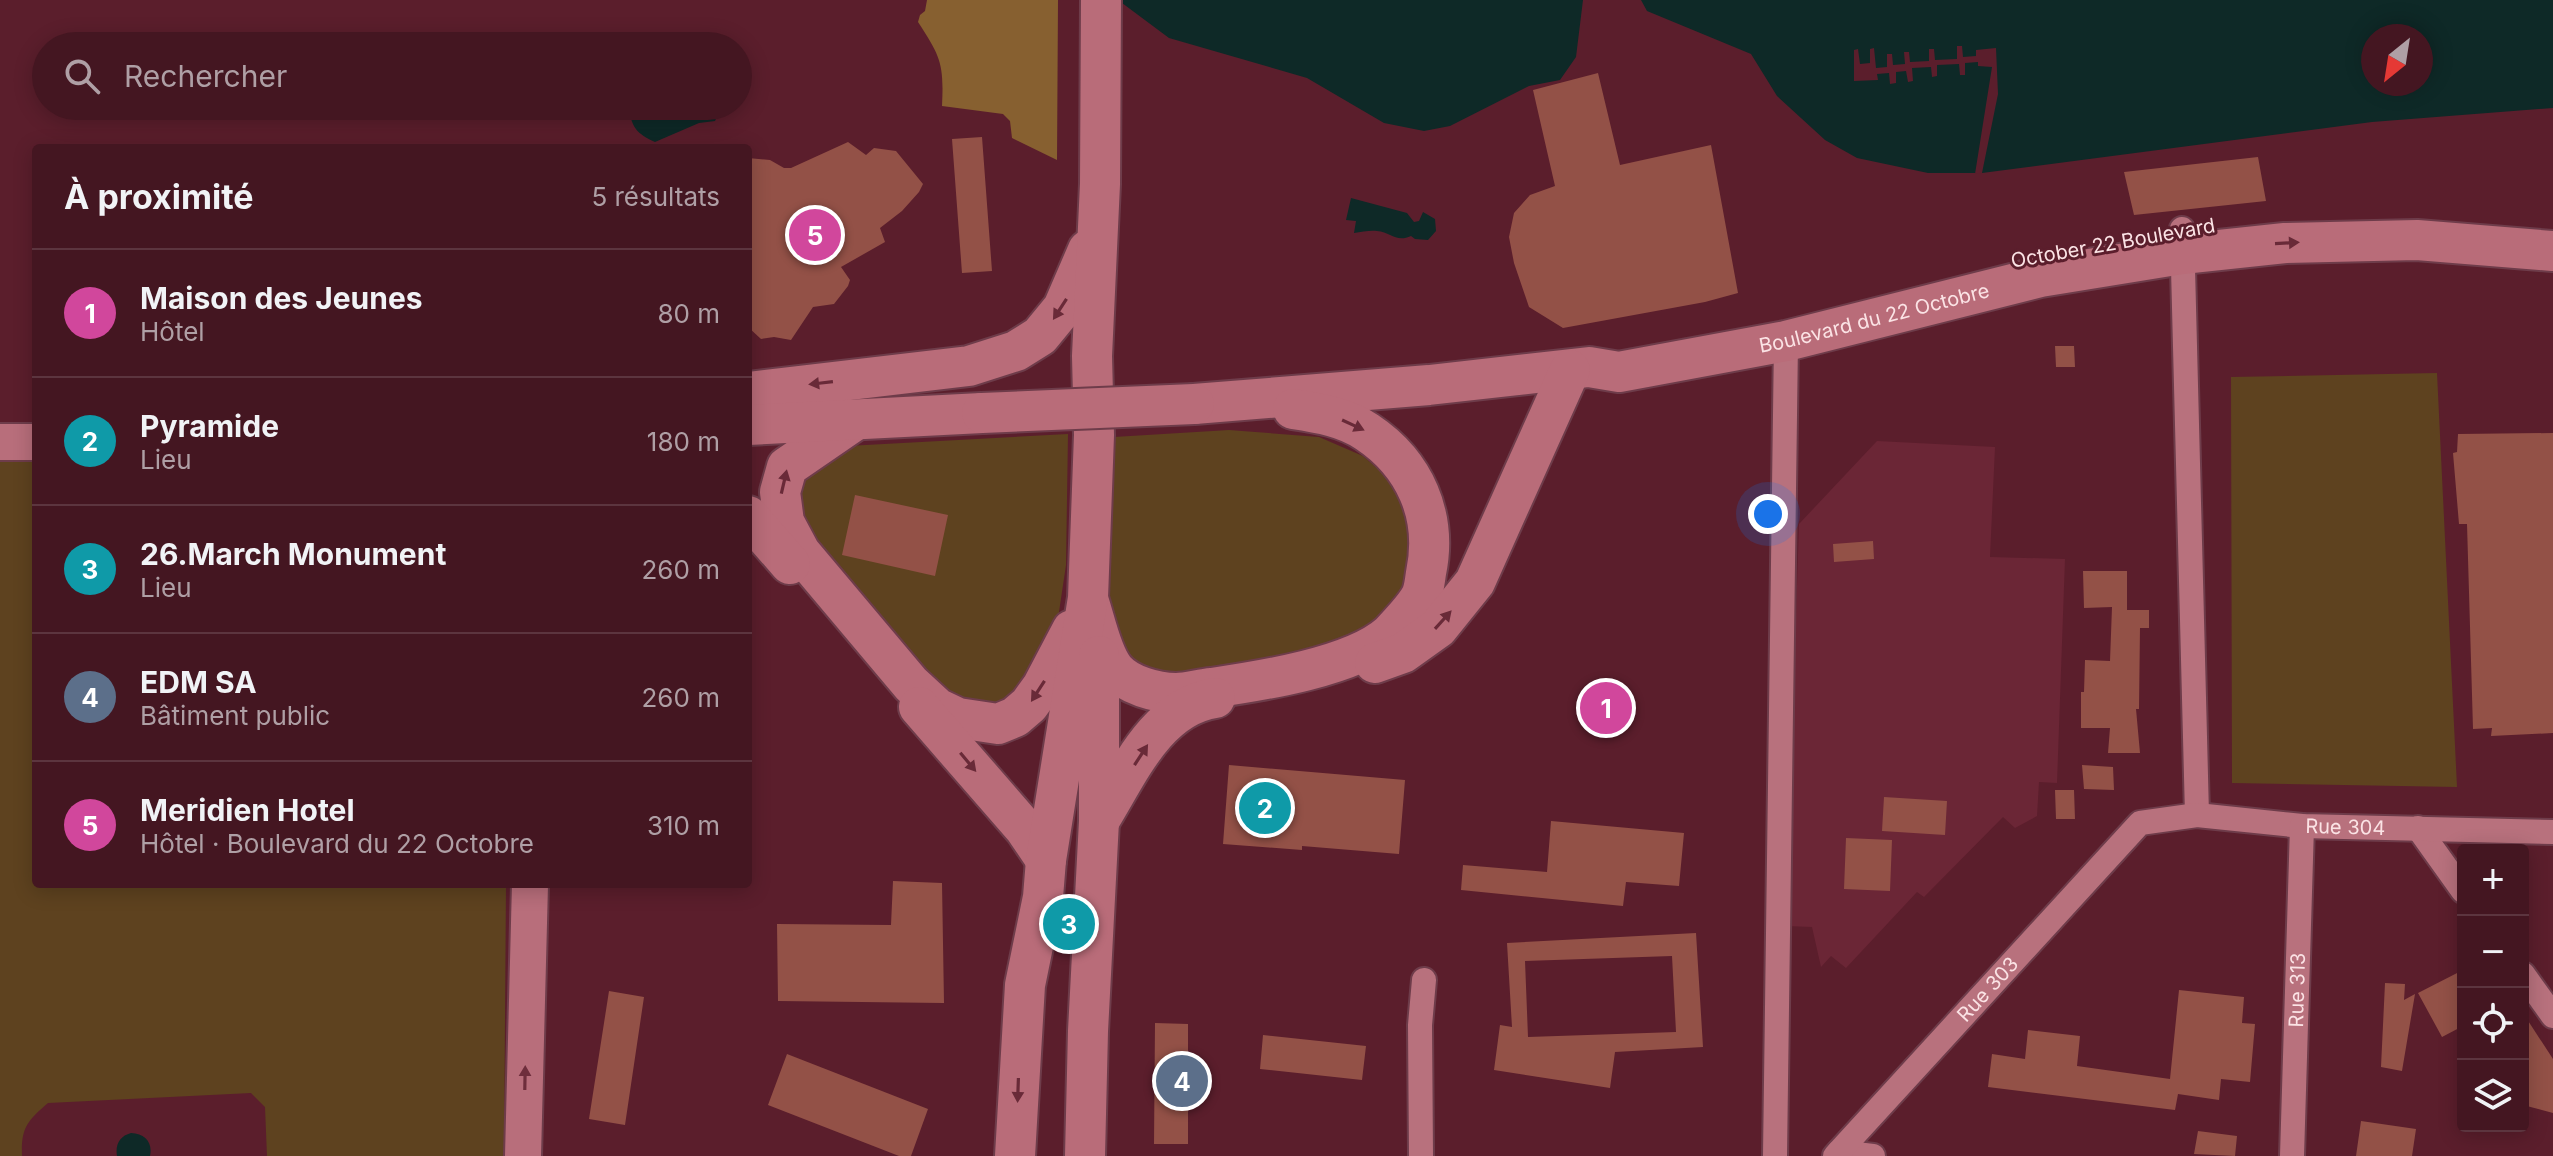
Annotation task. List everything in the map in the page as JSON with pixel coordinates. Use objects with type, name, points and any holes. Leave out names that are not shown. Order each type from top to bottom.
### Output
[{"type":"main road","points":[[1015,1156],[1025,985],[1043,897],[1046,860],[1088,598],[1094,435],[1092,356],[1099,198],[1101,0]]},
{"type":"main road","points":[[752,392],[969,366],[1016,351],[1040,336],[1063,308],[1089,248],[1099,198]]},
{"type":"main road","name":"October 22 Boulevard","points":[[1580,368],[1616,353],[1783,317],[2035,255],[2182,241],[2279,217],[2415,214],[2553,226]]},
{"type":"main road","name":"Boulevard du 22 Octobre","points":[[1194,404],[1398,388],[1580,368],[1619,372],[1786,341],[2182,241],[2285,243],[2417,240],[2553,251]]},
{"type":"main road","points":[[1099,821],[1148,743],[1179,710],[1210,698],[1276,690],[1346,674],[1403,653],[1438,628],[1475,582],[1580,368]]},
{"type":"main road","points":[[752,425],[1194,404],[1291,408],[1332,415],[1366,430],[1394,453],[1417,483],[1428,515],[1429,559],[1421,596],[1388,635],[1349,657],[1275,679],[1178,694],[1140,686],[1115,670],[1100,638],[1088,598]]},
{"type":"main road","points":[[854,421],[787,467],[780,492],[784,522],[800,552],[869,636],[911,684],[937,708],[958,718],[998,724],[1015,717],[1042,687],[1088,598]]},
{"type":"main road","points":[[752,520],[963,755],[1025,829],[1046,860]]},
{"type":"main road","points":[[1085,1156],[1099,821],[1100,638]]},
{"type":"main road","points":[[1021,1028],[1089,1031]]},
{"type":"street","points":[[2182,241],[2197,815]]},
{"type":"street","points":[[1775,1156],[1786,341]]},
{"type":"street","points":[[0,442],[32,442]]},
{"type":"street","name":"Rue 304","points":[[2140,823],[2197,815],[2302,826],[2553,832]]},
{"type":"street","name":"Rue 303","points":[[1837,1154],[2140,823]]},
{"type":"street","name":"Rue 313","points":[[2292,1156],[2302,826]]},
{"type":"street","points":[[2418,828],[2457,883]]},
{"type":"street","points":[[523,1156],[530,888]]},
{"type":"street","points":[[1421,1156],[1420,1025],[1424,980]]},
{"type":"street","points":[[2529,982],[2553,1016]]},
{"type":"street","points":[[1837,1154],[1873,1156]]},
{"type":"shaded area","points":[[927,0],[1058,0],[1057,160],[1012,138],[1010,121],[1003,114],[942,106],[939,61],[918,22]]},
{"type":"shaded area","points":[[2437,373],[2457,787],[2232,783],[2231,377]]},
{"type":"shaded area","points":[[1229,430],[1319,437],[1363,456],[1393,482],[1413,531],[1411,587],[1378,630],[1339,645],[1178,679],[1134,662],[1117,641],[1109,618],[1114,437]]},
{"type":"shaded area","points":[[1068,434],[1066,565],[1056,632],[1017,702],[992,716],[942,695],[851,592],[808,529],[796,495],[801,471],[829,447]]},
{"type":"shaded area","points":[[1877,441],[1995,447],[1990,557],[2065,559],[2057,783],[2039,782],[2037,816],[2015,828],[2003,817],[1924,897],[1917,892],[1846,968],[1831,956],[1821,967],[1812,927],[1786,926],[1799,524]]},
{"type":"shaded area","points":[[0,453],[32,453],[32,888],[506,888],[504,1156],[267,1156],[265,1107],[251,1093],[48,1103],[27,1126],[22,1156],[0,1156]]},
{"type":"water","points":[[1118,0],[1583,0],[1576,57],[1560,80],[1529,86],[1450,126],[1424,131],[1384,123],[1307,78],[1169,38]]},
{"type":"water","points":[[1641,0],[2553,0],[2553,108],[2372,122],[1982,173],[1928,173],[1857,158],[1825,140],[1777,96],[1751,54],[1647,11]]},
{"type":"water","points":[[631,120],[715,120],[699,123],[655,142],[636,129]]},
{"type":"water","points":[[1351,198],[1407,213],[1414,222],[1419,221],[1423,212],[1435,219],[1436,231],[1428,240],[1411,236],[1397,238],[1377,231],[1354,233],[1356,221],[1346,220]]},
{"type":"water","points":[[131,1133],[147,1140],[150,1156],[117,1156],[119,1141]]},
{"type":"pier","points":[[1957,46],[1962,46],[1963,57],[1976,56],[1976,50],[1996,48],[1998,94],[1982,173],[1975,174],[1992,67],[1978,66],[1978,62],[1965,63],[1965,75],[1960,75],[1959,64],[1937,65],[1937,76],[1932,77],[1931,67],[1912,68],[1913,81],[1908,82],[1906,71],[1896,72],[1896,83],[1890,84],[1889,73],[1877,74],[1878,80],[1854,81],[1854,50],[1858,49],[1860,64],[1870,63],[1870,49],[1874,48],[1876,68],[1887,67],[1887,54],[1892,54],[1893,65],[1905,64],[1904,52],[1909,52],[1910,62],[1929,61],[1929,49],[1934,49],[1935,60],[1957,59]]},
{"type":"building","points":[[1598,73],[1620,165],[1711,145],[1738,293],[1563,328],[1529,307],[1509,237],[1514,213],[1530,195],[1555,186],[1533,90]]},
{"type":"building","points":[[982,137],[992,271],[962,273],[952,139]]},
{"type":"building","points":[[848,142],[866,155],[874,148],[896,151],[923,184],[902,211],[880,228],[885,242],[841,267],[850,280],[834,304],[813,307],[791,340],[774,337],[761,339],[752,331],[752,158],[770,160],[784,168],[791,168]]},
{"type":"building","points":[[2258,157],[2266,201],[2134,215],[2124,172]]},
{"type":"building","points":[[2055,346],[2074,346],[2075,367],[2056,367]]},
{"type":"building","points":[[2553,433],[2553,733],[2491,736],[2492,728],[2473,729],[2467,524],[2459,524],[2453,453],[2457,452],[2458,434]]},
{"type":"building","points":[[855,495],[948,515],[935,576],[842,555]]},
{"type":"building","points":[[1873,541],[1874,559],[1834,562],[1833,544]]},
{"type":"building","points":[[2083,571],[2127,571],[2127,610],[2149,610],[2149,628],[2140,628],[2139,709],[2136,709],[2140,753],[2108,753],[2110,728],[2081,728],[2085,660],[2110,661],[2112,607],[2084,608]]},
{"type":"building","points":[[1229,765],[1405,780],[1399,854],[1302,846],[1302,850],[1223,844]]},
{"type":"building","points":[[2082,765],[2113,767],[2114,790],[2084,789]]},
{"type":"building","points":[[2055,790],[2074,790],[2075,819],[2056,819]]},
{"type":"building","points":[[1884,797],[1947,801],[1945,835],[1882,831]]},
{"type":"building","points":[[1551,821],[1684,833],[1679,886],[1626,882],[1623,906],[1461,890],[1463,865],[1547,872]]},
{"type":"building","points":[[1846,838],[1892,840],[1890,891],[1844,889]]},
{"type":"building","points":[[893,881],[942,883],[944,1003],[778,1001],[777,924],[891,925]]},
{"type":"building","points":[[1696,933],[1703,1047],[1615,1052],[1610,1088],[1494,1070],[1500,1025],[1512,1027],[1507,943]],"holes":[[[1672,956],[1676,1032],[1528,1037],[1525,961]]]},
{"type":"building","points":[[2457,973],[2457,1029],[2442,1037],[2418,993]]},
{"type":"building","points":[[2385,983],[2405,984],[2404,1000],[2415,994],[2402,1071],[2381,1067]]},
{"type":"building","points":[[2179,990],[2244,997],[2242,1023],[2255,1024],[2250,1082],[2221,1079],[2219,1100],[2178,1094],[2175,1110],[1988,1087],[1992,1054],[2025,1059],[2028,1030],[2080,1036],[2077,1066],[2170,1079]]},
{"type":"building","points":[[609,991],[644,997],[625,1125],[589,1119]]},
{"type":"building","points":[[2529,1022],[2553,1059],[2553,1113],[2529,1107]]},
{"type":"building","points":[[1155,1023],[1188,1024],[1188,1144],[1154,1144]]},
{"type":"building","points":[[1263,1035],[1366,1046],[1362,1080],[1260,1069]]},
{"type":"building","points":[[787,1054],[928,1109],[911,1156],[899,1156],[768,1105]]},
{"type":"building","points":[[2361,1121],[2416,1129],[2412,1156],[2356,1156]]},
{"type":"building","points":[[2198,1131],[2237,1136],[2235,1156],[2194,1154]]},
{"type":"place","name":"Meridien Hotel","points":[[815,235]]},
{"type":"place","name":"Maison des Jeunes","points":[[1606,708]]},
{"type":"place","name":"Pyramide","points":[[1265,808]]},
{"type":"place","name":"26.March Monument","points":[[1069,924]]},
{"type":"place","name":"EDM SA","points":[[1182,1081]]}]
